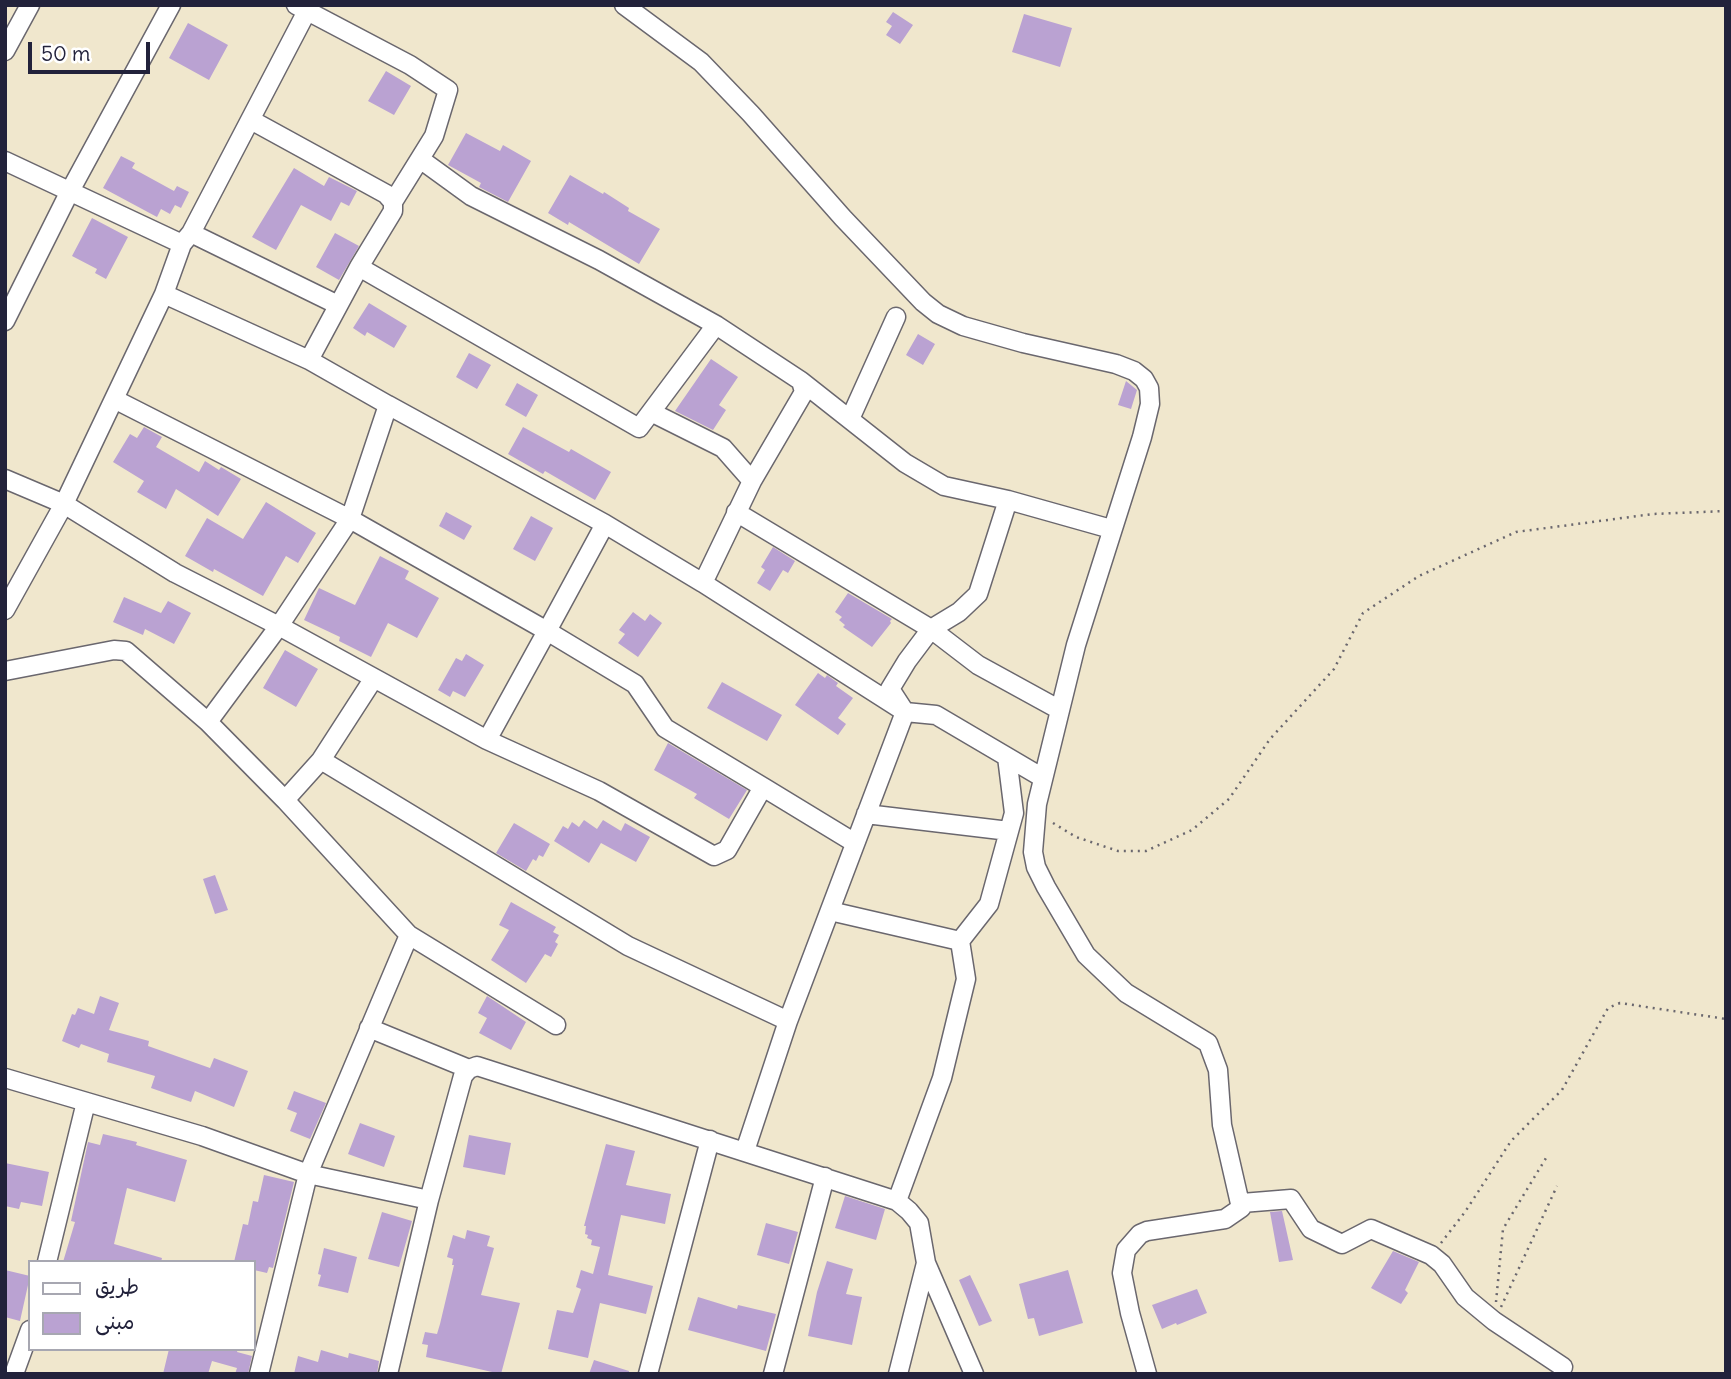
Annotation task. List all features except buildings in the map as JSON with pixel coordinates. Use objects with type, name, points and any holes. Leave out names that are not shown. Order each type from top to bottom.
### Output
[{"type":"street","points":[[5,51],[30,5]]},
{"type":"street","points":[[5,321],[70,191],[171,5]]},
{"type":"street","points":[[624,5],[701,62],[860,236],[923,302],[938,314],[963,326],[1023,343],[1116,364],[1134,371],[1144,379],[1149,388],[1150,404],[1142,437],[1076,645],[1037,804],[1033,852],[1036,867],[1086,955],[1126,993],[1208,1044],[1218,1070],[1222,1125],[1242,1203],[1238,1211],[1225,1219],[1147,1231],[1133,1241],[1126,1251],[1122,1273],[1147,1374]]},
{"type":"street","points":[[5,610],[64,504],[164,294],[186,238],[251,120],[302,8],[410,65],[448,90],[434,136],[393,202],[393,211],[359,267],[309,360]]},
{"type":"street","points":[[251,120],[386,194],[393,202]]},
{"type":"street","points":[[419,159],[471,196],[599,260],[716,325],[801,381],[905,463],[944,486],[1111,528]]},
{"type":"street","points":[[5,161],[338,305]]},
{"type":"street","points":[[359,267],[639,428],[716,325]]},
{"type":"street","points":[[164,294],[309,360],[606,524],[905,712],[936,715],[1043,778]]},
{"type":"street","points":[[850,419],[895,317]]},
{"type":"street","points":[[703,583],[752,481],[804,392],[801,381]]},
{"type":"street","points":[[114,399],[350,519],[547,631],[635,684],[665,728],[855,843]]},
{"type":"street","points":[[208,722],[279,626],[350,519],[388,405]]},
{"type":"street","points":[[651,412],[723,448],[752,481]]},
{"type":"street","points":[[5,479],[64,504],[175,573],[279,626],[486,740],[599,791],[714,856],[727,850],[763,786]]},
{"type":"street","points":[[905,712],[890,689],[906,660],[931,629],[959,612],[978,594],[1008,500]]},
{"type":"street","points":[[736,512],[931,629],[978,664],[1060,710]]},
{"type":"street","points":[[486,740],[606,524]]},
{"type":"street","points":[[5,671],[114,650],[126,651],[208,722],[285,800],[410,935],[556,1025]]},
{"type":"street","points":[[285,800],[321,760],[374,678]]},
{"type":"street","points":[[745,1151],[788,1021],[905,712]]},
{"type":"street","points":[[897,1201],[942,1078],[966,979],[960,940],[989,904],[1014,813],[1007,757]]},
{"type":"street","points":[[321,760],[628,946],[788,1021]]},
{"type":"street","points":[[866,814],[1009,831]]},
{"type":"street","points":[[830,911],[960,940]]},
{"type":"street","points":[[259,1374],[308,1174],[410,935]]},
{"type":"street","points":[[369,1028],[470,1069]]},
{"type":"street","points":[[388,1374],[429,1200],[463,1076],[477,1066],[897,1201],[919,1223],[926,1263],[974,1374]]},
{"type":"street","points":[[5,1078],[202,1136],[308,1174],[429,1200]]},
{"type":"street","points":[[47,1260],[86,1102]]},
{"type":"street","points":[[648,1374],[710,1140]]},
{"type":"street","points":[[773,1374],[825,1177]]},
{"type":"street","points":[[1242,1203],[1290,1199],[1311,1229],[1342,1244],[1371,1229],[1431,1255],[1442,1264],[1465,1297],[1494,1321],[1563,1367]]},
{"type":"street","points":[[898,1374],[926,1263]]},
{"type":"street","points":[[14,1374],[28,1336]]},
{"type":"path","points":[[1037,804],[1054,824],[1076,837],[1118,851],[1146,851],[1192,830],[1229,799],[1270,739],[1334,669],[1363,613],[1419,576],[1516,532],[1653,514],[1726,511]]},
{"type":"path","points":[[1431,1255],[1465,1212],[1511,1141],[1562,1090],[1608,1008],[1620,1003],[1726,1019]]},
{"type":"path","points":[[1494,1321],[1503,1229],[1546,1158]]},
{"type":"path","points":[[1494,1321],[1557,1186]]}]
